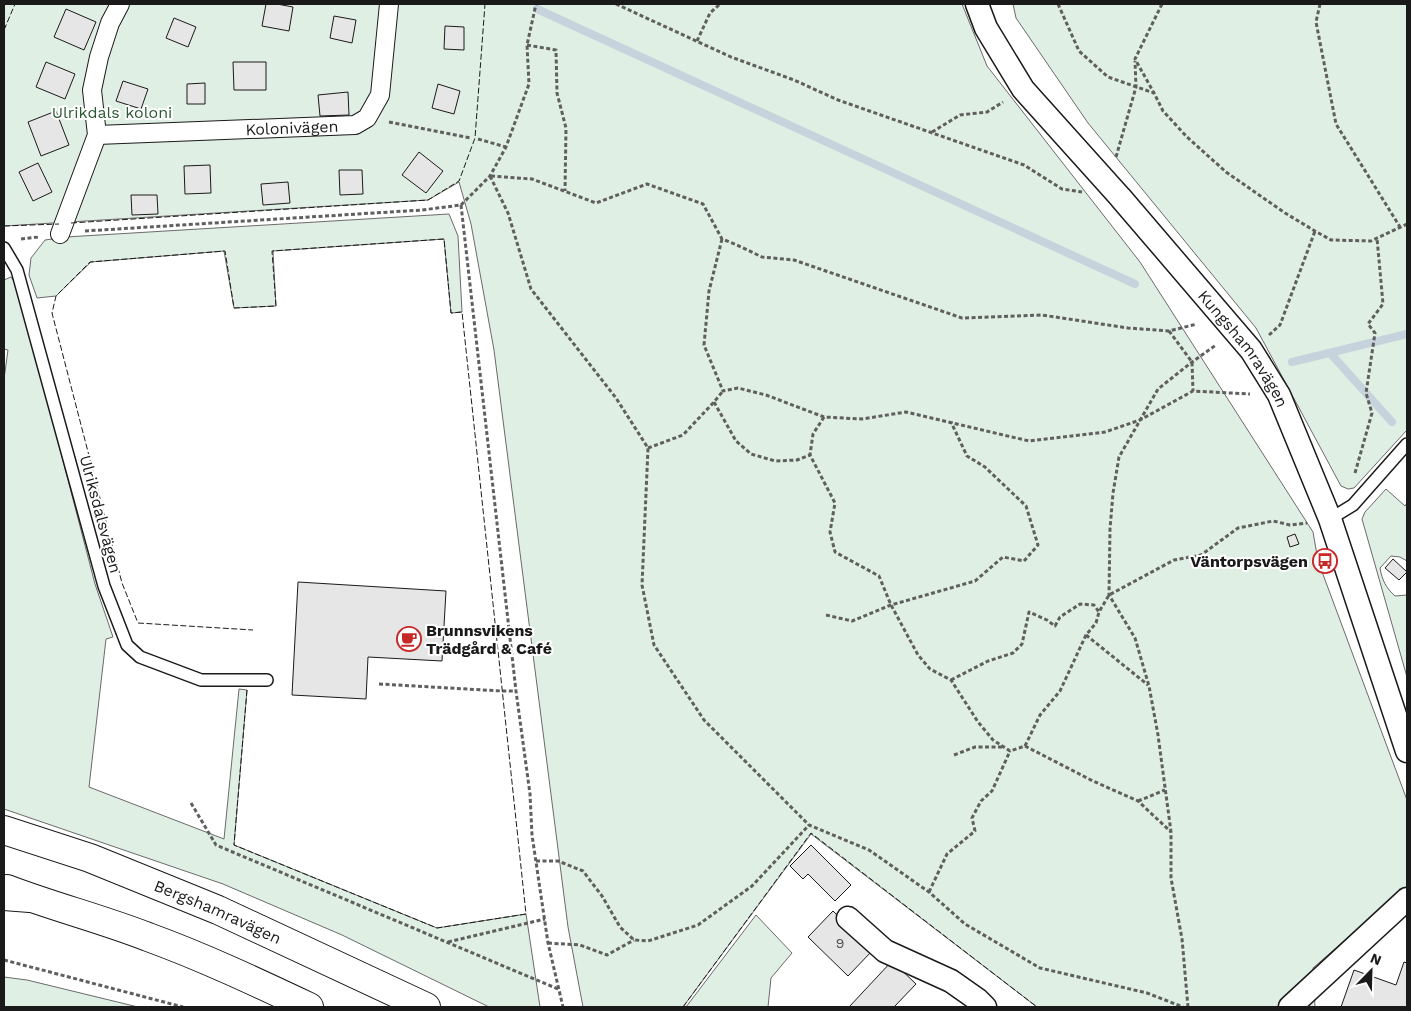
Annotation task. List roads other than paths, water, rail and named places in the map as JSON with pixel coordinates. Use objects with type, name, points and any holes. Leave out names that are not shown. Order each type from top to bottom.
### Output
[{"type":"highway","name":"Bergshamravägen","points":[[4,830],[90,858],[218,910],[426,1007]]},
{"type":"highway","points":[[4,888],[17,897],[148,937],[250,979],[309,1007]]},
{"type":"street","points":[[60,234],[97,135],[92,90],[99,57],[110,23],[120,4]]},
{"type":"street","name":"Kolonivägen","points":[[97,135],[355,125],[366,118],[380,95],[389,4]]},
{"type":"street","name":"Kungshamravägen","points":[[977,4],[986,28],[1024,89],[1251,350],[1279,395],[1330,519],[1407,751]]},
{"type":"street","points":[[1290,1007],[1407,899]]},
{"type":"street","points":[[848,918],[885,951],[951,981],[985,1007]]},
{"type":"lane","name":"Ulriksdalsvägen","points":[[5,256],[17,270],[104,586],[127,645],[140,657],[201,680],[267,680]]},
{"type":"lane","points":[[1330,519],[1353,505],[1407,444]]},
{"type":"waterway","points":[[537,9],[1135,284]]},
{"type":"waterway","points":[[1292,362],[1407,334]]},
{"type":"waterway","points":[[1330,353],[1392,422]]},
{"type":"place","name":"Väntorpsvägen","points":[[1325,561]]},
{"type":"place","name":"Brunnsvikens Trädgård & Café","points":[[409,639]]},
{"type":"park label","name":"Ulrikdals koloni","points":[[112,112]]}]
